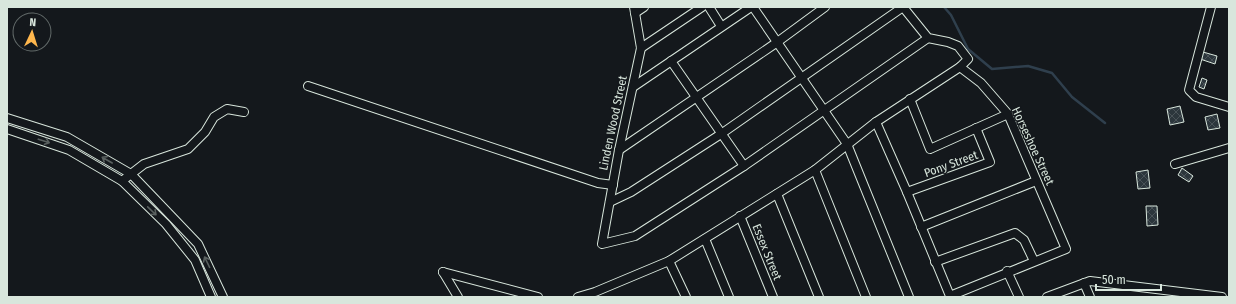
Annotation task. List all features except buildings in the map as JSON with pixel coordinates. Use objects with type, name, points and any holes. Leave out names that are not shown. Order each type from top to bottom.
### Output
[{"type":"street","points":[[634,10],[644,7]]},
{"type":"street","points":[[641,48],[702,7]]},
{"type":"street","points":[[709,7],[721,26]]},
{"type":"street","points":[[633,87],[721,26],[752,7],[847,144],[909,297]]},
{"type":"street","points":[[619,150],[776,43],[825,7]]},
{"type":"street","points":[[578,297],[596,294],[669,261],[815,170],[876,122],[960,66],[968,59],[958,46],[948,42],[928,38],[903,7],[721,134],[631,192],[610,202]]},
{"type":"street","points":[[1211,7],[1189,90],[1196,97],[1229,107]]},
{"type":"street","name":"Linden Wood Street","points":[[634,10],[641,48],[619,150],[602,244],[635,236],[744,166]]},
{"type":"street","points":[[671,61],[744,166],[928,38]]},
{"type":"street","name":"Horseshoe Street","points":[[960,66],[981,83],[1008,114],[1066,249],[1034,261]]},
{"type":"street","points":[[308,86],[598,183],[613,185]]},
{"type":"street","points":[[910,99],[930,149],[1008,114]]},
{"type":"street","points":[[122,181],[144,164],[188,149],[205,132],[214,117],[227,109],[244,112]]},
{"type":"street","points":[[7,118],[67,137],[131,174],[198,244],[224,297]]},
{"type":"street","points":[[876,122],[907,192],[935,262],[950,296],[1034,261],[1024,240],[1015,233],[935,262]]},
{"type":"street","name":"Pony Street","points":[[907,192],[990,162],[976,128]]},
{"type":"street","points":[[7,130],[69,150],[122,181],[166,224],[195,260],[211,297]]},
{"type":"street","points":[[1175,164],[1229,148]]},
{"type":"street","points":[[815,170],[866,297]]},
{"type":"street","points":[[921,226],[1036,181]]},
{"type":"street","points":[[777,194],[819,297]]},
{"type":"street","name":"Essex Street","points":[[740,216],[773,297]]},
{"type":"street","points":[[705,239],[729,297]]},
{"type":"street","points":[[669,261],[685,297]]},
{"type":"street","points":[[1007,271],[1019,297]]},
{"type":"street","points":[[458,297],[443,272],[514,294],[538,297]]},
{"type":"street","points":[[1046,297],[1090,282],[1222,297]]},
{"type":"street","points":[[1084,283],[1090,297]]},
{"type":"waterway","points":[[944,7],[951,15],[968,49],[992,69],[1028,66],[1052,73],[1072,97],[1105,123]]}]
